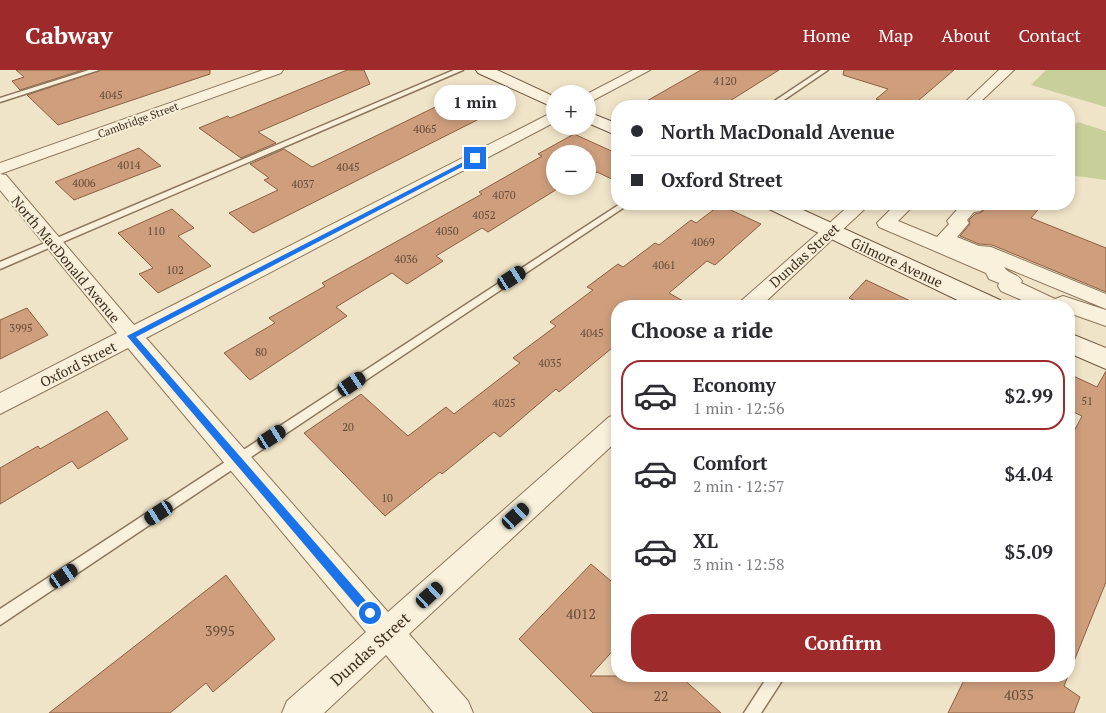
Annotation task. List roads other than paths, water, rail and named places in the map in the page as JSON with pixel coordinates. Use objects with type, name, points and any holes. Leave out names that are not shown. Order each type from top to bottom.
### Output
[{"type":"street","name":"Cambridge Street","points":[[0,169],[276,70]]},
{"type":"street","points":[[484,70],[546,98]]},
{"type":"street","points":[[596,95],[643,70]]},
{"type":"street","points":[[974,100],[1007,70]]},
{"type":"street","name":"Oxford Street","points":[[0,404],[546,121]]},
{"type":"street","points":[[596,121],[611,128]]},
{"type":"street","name":"North MacDonald Avenue","points":[[0,179],[131,336],[456,713]]},
{"type":"street","name":"Gilmore Avenue","points":[[786,210],[979,300]]},
{"type":"street","name":"Dundas Street","points":[[755,300],[853,210]]},
{"type":"street","points":[[900,210],[886,223],[996,270],[996,274],[1012,281],[1008,286],[1040,300]]},
{"type":"street","points":[[966,210],[956,221],[960,223],[945,239],[981,254],[984,251],[1106,302]]},
{"type":"street","points":[[1075,307],[1106,318]]},
{"type":"street","points":[[1075,345],[1106,359]]},
{"type":"street","name":"Dundas Street","points":[[299,713],[611,430]]},
{"type":"lane","points":[[0,100],[96,70]]},
{"type":"lane","points":[[0,266],[460,70]]},
{"type":"lane","points":[[780,100],[825,70]]},
{"type":"lane","points":[[0,618],[616,210]]},
{"type":"lane","points":[[752,713],[773,682]]}]
